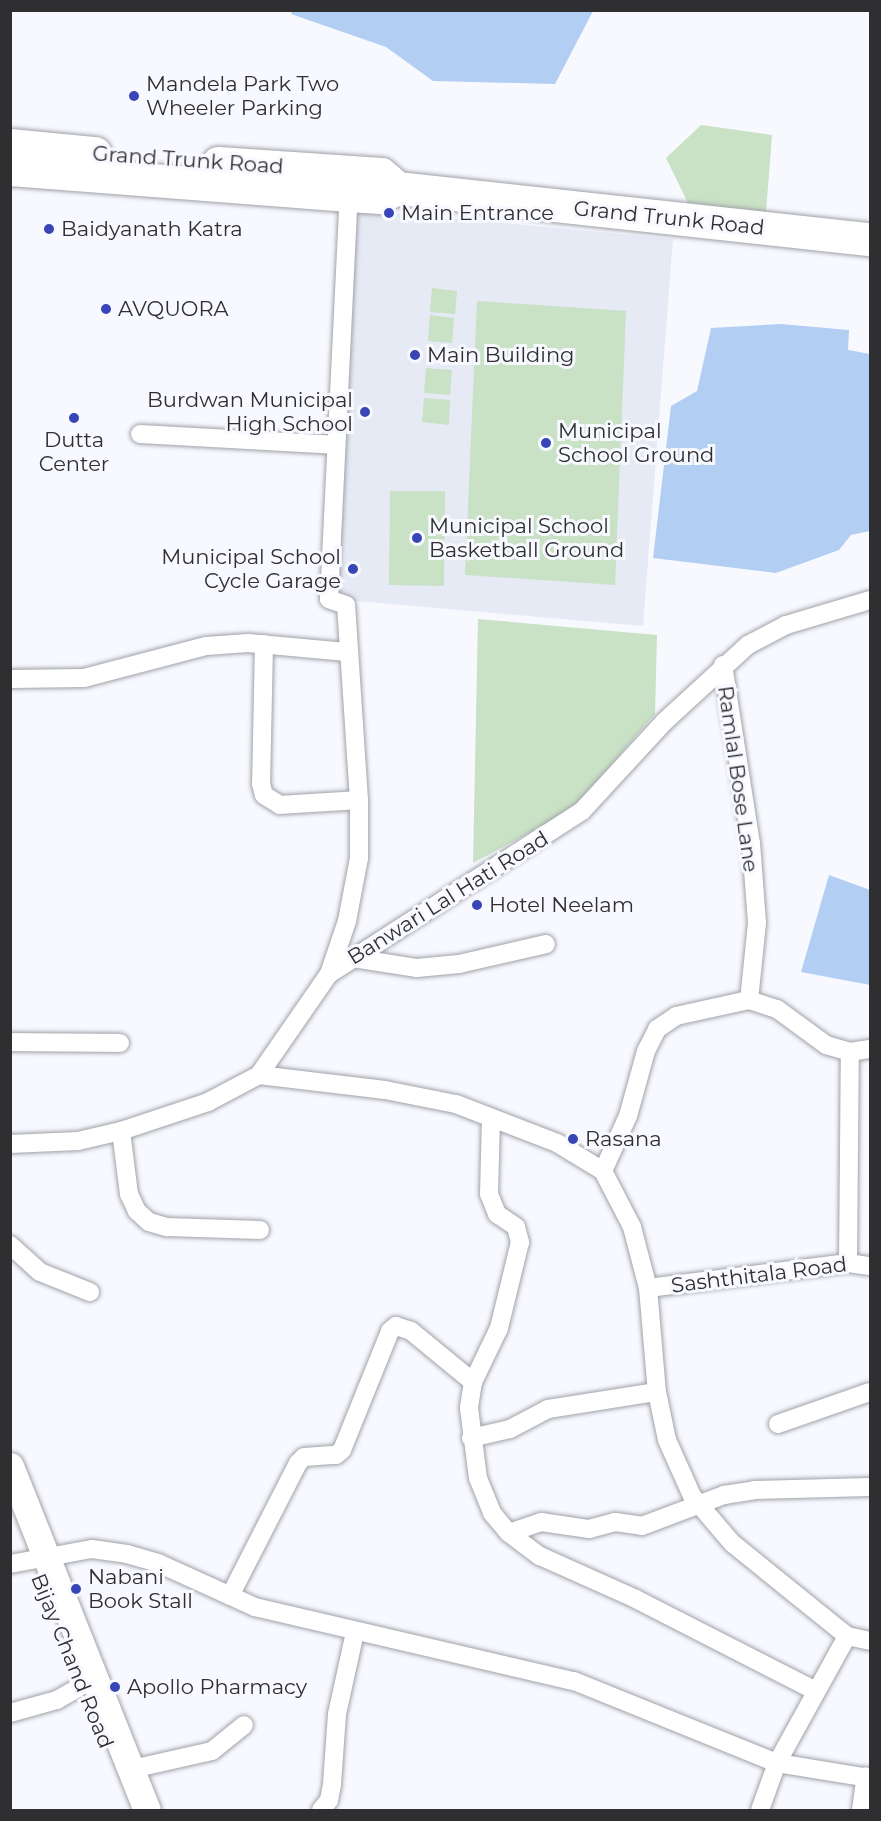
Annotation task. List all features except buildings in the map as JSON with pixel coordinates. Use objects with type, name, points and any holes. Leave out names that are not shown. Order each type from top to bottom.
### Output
[{"type":"highway","name":"Grand Trunk Road","points":[[10,145],[381,174],[397,188]]},
{"type":"highway","name":"Grand Trunk Road","points":[[10,168],[380,197],[397,188],[870,239]]},
{"type":"main road","name":"Bijay Chand Road","points":[[10,1466],[28,1560],[132,1769],[147,1810]]},
{"type":"main road","name":"Bijay Chand Road","points":[[10,1512],[28,1560],[85,1684],[132,1810]]},
{"type":"street","points":[[329,974],[347,921],[359,858],[359,800],[347,652],[346,605],[329,599],[334,445],[349,195]]},
{"type":"street","points":[[140,434],[334,445]]},
{"type":"street","name":"Banwari Lal Hati Road","points":[[10,1144],[78,1141],[121,1131],[208,1102],[259,1075],[329,974],[582,811],[692,695],[748,645],[786,625],[870,600]]},
{"type":"street","points":[[10,679],[84,678],[206,646],[264,644],[347,652]]},
{"type":"street","points":[[264,644],[261,784],[264,795],[280,804],[359,800]]},
{"type":"street","name":"Ramlal Bose Lane","points":[[723,665],[726,701],[751,843],[757,923],[749,1000]]},
{"type":"street","points":[[692,695],[708,693],[726,701]]},
{"type":"street","points":[[353,958],[417,968],[459,964],[546,944]]},
{"type":"street","points":[[603,1171],[628,1116],[646,1051],[657,1029],[676,1016],[749,1000],[777,1009],[826,1045],[850,1052],[870,1049]]},
{"type":"street","points":[[10,1042],[120,1043]]},
{"type":"street","points":[[848,1263],[850,1052]]},
{"type":"street","points":[[259,1075],[385,1090],[456,1104],[557,1143],[603,1171],[632,1227],[648,1288],[657,1392],[667,1440],[698,1504],[732,1543],[847,1636],[870,1641]]},
{"type":"street","points":[[491,1118],[489,1194],[497,1214],[516,1227],[520,1242],[499,1328],[473,1382],[471,1438],[478,1478],[492,1513],[509,1533],[540,1556],[636,1599],[816,1691]]},
{"type":"street","points":[[121,1131],[129,1194],[137,1211],[149,1222],[168,1227],[260,1230]]},
{"type":"street","points":[[10,1245],[40,1272],[63,1284],[90,1292]]},
{"type":"street","name":"Sashthitala Road","points":[[648,1288],[848,1263],[870,1266]]},
{"type":"street","points":[[230,1596],[298,1463],[304,1457],[336,1455],[342,1450],[390,1331],[396,1326],[411,1331],[473,1382]]},
{"type":"street","points":[[471,1438],[510,1429],[548,1409],[657,1392]]},
{"type":"street","points":[[778,1424],[870,1392]]},
{"type":"street","points":[[509,1533],[541,1522],[589,1529],[615,1522],[642,1526],[698,1504],[754,1490],[870,1487]]},
{"type":"street","points":[[28,1560],[92,1549],[127,1554],[158,1563],[255,1607],[354,1632],[574,1681],[777,1763],[868,1777],[861,1810]]},
{"type":"street","points":[[321,1810],[329,1800],[332,1784],[337,1714],[354,1632]]},
{"type":"street","points":[[760,1810],[777,1763],[847,1636]]},
{"type":"street","points":[[10,1713],[57,1700],[85,1684]]},
{"type":"street","points":[[132,1769],[212,1751],[244,1725]]},
{"type":"shaded area","points":[[354,209],[673,239],[643,626],[334,599]]},
{"type":"green space","points":[[701,125],[772,135],[766,212],[688,203],[666,158]]},
{"type":"green space","points":[[432,288],[457,291],[455,314],[430,312]]},
{"type":"green space","name":"Municipal School Ground","points":[[477,301],[626,311],[615,585],[465,575]]},
{"type":"green space","points":[[430,315],[454,318],[452,343],[428,341]]},
{"type":"green space","points":[[426,368],[452,370],[450,395],[424,393]]},
{"type":"green space","points":[[424,398],[450,400],[449,425],[422,422]]},
{"type":"green space","name":"Municipal School Basketball Ground","points":[[390,491],[445,491],[444,586],[389,585]]},
{"type":"green space","points":[[478,619],[657,635],[655,714],[572,810],[473,863]]},
{"type":"water","points":[[292,10],[593,11],[555,84],[433,81],[386,47],[291,14]]},
{"type":"water","points":[[781,324],[849,330],[848,350],[870,354],[870,531],[851,535],[839,550],[776,573],[653,558],[671,406],[697,391],[711,328]]},
{"type":"water","points":[[829,875],[870,890],[870,985],[801,972]]},
{"type":"place","name":"Mandela Park Two Wheeler Parking","points":[[134,96]]},
{"type":"place","name":"Main Entrance","points":[[389,213]]},
{"type":"place","name":"Baidyanath Katra","points":[[49,229]]},
{"type":"place","name":"AVQUORA","points":[[106,309]]},
{"type":"place","name":"Main Building","points":[[415,355]]},
{"type":"place","name":"Burdwan Municipal High School","points":[[365,412]]},
{"type":"place","name":"Dutta Center","points":[[74,418]]},
{"type":"place","name":"Municipal School Ground","points":[[546,443]]},
{"type":"place","name":"Municipal School Basketball Ground","points":[[417,538]]},
{"type":"place","name":"Municipal School Cycle Garage","points":[[353,569]]},
{"type":"place","name":"Hotel Neelam","points":[[477,905]]},
{"type":"place","name":"Rasana","points":[[573,1139]]},
{"type":"place","name":"Nabani Book Stall","points":[[76,1589]]},
{"type":"place","name":"Apollo Pharmacy","points":[[115,1687]]}]
